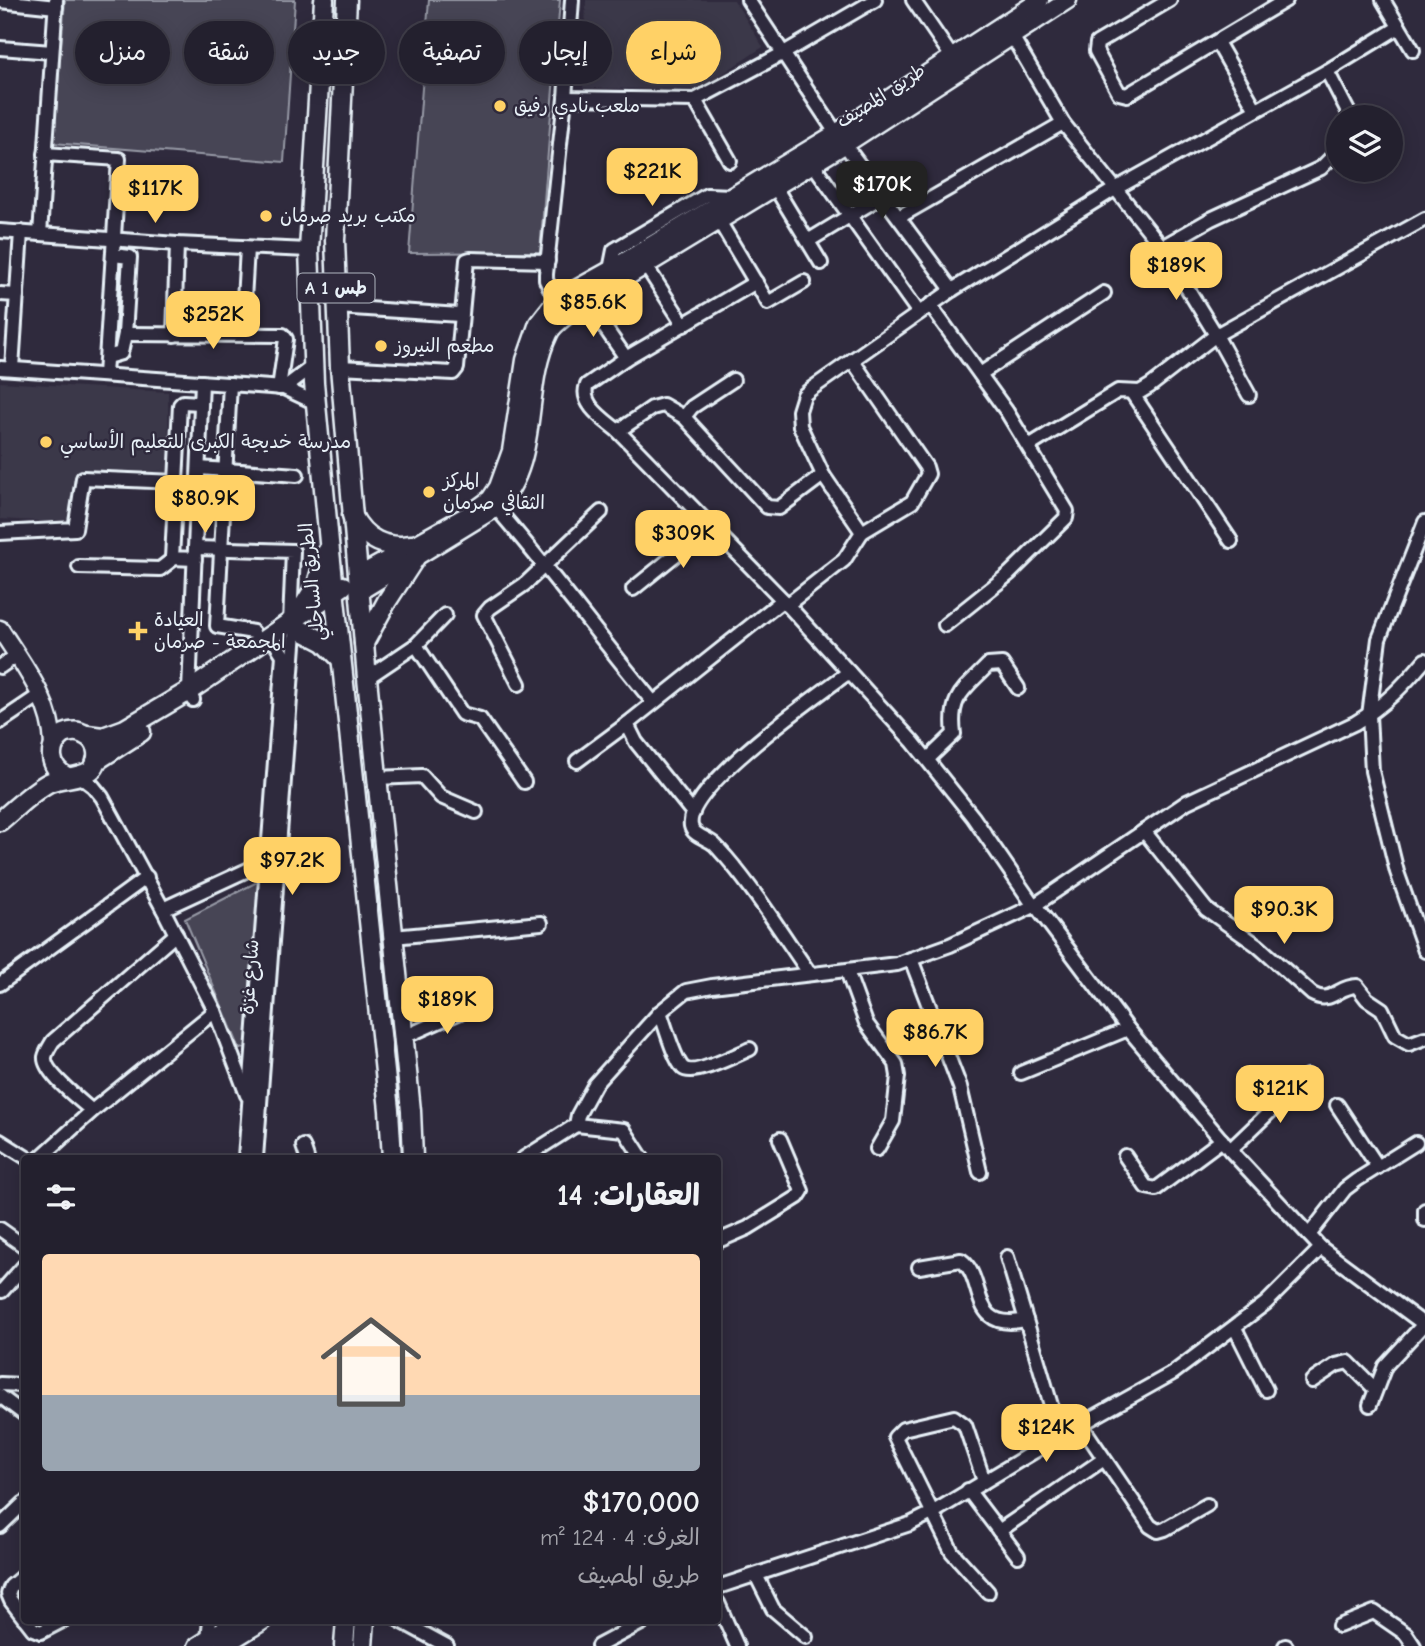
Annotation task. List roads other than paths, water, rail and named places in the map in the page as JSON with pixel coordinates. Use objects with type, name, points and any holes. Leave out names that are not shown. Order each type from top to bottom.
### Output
[{"type":"highway","name":"الطريق الساحلي","points":[[324,0],[309,250],[313,366],[389,1110],[391,1155]]},
{"type":"highway","name":"A 1 طس","points":[[347,0],[335,240],[340,367],[358,584],[404,1037],[413,1155]]},
{"type":"highway","points":[[352,514],[359,527],[376,541],[414,552],[364,643]]},
{"type":"highway","points":[[0,812],[42,776],[52,752],[64,734],[103,737],[118,733],[190,695],[276,644],[295,628],[317,584],[329,542]]},
{"type":"highway","points":[[0,821],[41,787],[89,772],[96,763],[190,695],[358,584]]},
{"type":"highway","points":[[295,628],[324,642],[341,659]]},
{"type":"highway","points":[[83,734],[94,744],[96,763]]},
{"type":"highway","points":[[52,752],[57,770],[74,777]]},
{"type":"highway","points":[[344,1646],[345,1624]]},
{"type":"highway","points":[[363,1646],[365,1624]]},
{"type":"main road","name":"طريق المصيف","points":[[358,584],[496,508],[513,489],[524,453],[540,362],[549,332],[587,302],[813,164],[841,138],[952,57],[1040,0]]},
{"type":"main road","name":"طريق المصيف","points":[[414,552],[490,499],[498,487],[511,451],[525,360],[538,323],[556,300],[732,197],[841,138],[1068,0]]},
{"type":"main road","points":[[0,629],[43,701],[52,726],[52,752]]},
{"type":"main road","points":[[43,701],[83,734]]},
{"type":"main road","points":[[202,1643],[251,1624]]},
{"type":"street","points":[[556,300],[546,280],[572,0]]},
{"type":"street","points":[[748,0],[841,138],[952,289]]},
{"type":"street","points":[[914,0],[952,57]]},
{"type":"street","points":[[1170,0],[1097,43],[1096,51],[1119,93],[1126,94],[1286,0]]},
{"type":"street","points":[[1383,0],[1413,50]]},
{"type":"street","points":[[0,1],[56,4],[40,234]]},
{"type":"street","points":[[565,98],[695,100],[782,54],[870,1]]},
{"type":"street","points":[[862,532],[823,475],[800,426],[799,411],[804,395],[952,289],[1115,189],[1327,71],[1399,27]]},
{"type":"street","points":[[1012,36],[1063,122],[1162,247],[1249,394]]},
{"type":"street","points":[[1217,42],[1256,110]]},
{"type":"street","points":[[0,48],[52,52]]},
{"type":"street","points":[[1327,71],[1345,105]]},
{"type":"street","points":[[695,100],[730,161]]},
{"type":"street","points":[[899,217],[1063,122]]},
{"type":"street","points":[[45,154],[119,158],[105,375]]},
{"type":"street","points":[[1162,247],[1211,219],[1321,168],[1326,163]]},
{"type":"street","points":[[813,164],[919,313]]},
{"type":"street","points":[[775,187],[821,263]]},
{"type":"street","points":[[808,242],[884,195]]},
{"type":"street","points":[[1029,446],[1118,391],[1132,393],[1150,386],[1216,335],[1425,219]]},
{"type":"street","points":[[719,221],[769,303],[804,282]]},
{"type":"street","points":[[0,231],[177,244],[309,250]]},
{"type":"street","points":[[21,232],[17,295],[6,368],[281,388],[316,403]]},
{"type":"street","points":[[174,335],[177,244]]},
{"type":"street","points":[[242,334],[247,248]]},
{"type":"street","points":[[107,357],[121,353],[125,334],[130,257],[113,255]]},
{"type":"street","points":[[340,367],[453,373],[457,369],[460,315],[469,259],[548,261]]},
{"type":"street","points":[[646,265],[684,325]]},
{"type":"street","points":[[755,282],[626,358],[587,385],[585,390],[592,408],[618,431],[785,603],[928,759],[973,817],[1034,906],[1128,1029],[1226,1145],[1321,1248],[1424,1325],[1385,1366],[1370,1405]]},
{"type":"street","points":[[980,374],[1104,293]]},
{"type":"street","points":[[0,294],[17,295]]},
{"type":"street","points":[[587,302],[626,358]]},
{"type":"street","points":[[930,305],[1029,446],[1067,514],[1024,561],[945,625]]},
{"type":"street","points":[[337,307],[460,315]]},
{"type":"street","points":[[125,334],[283,335],[285,338],[281,388]]},
{"type":"street","points":[[577,761],[844,560],[862,532],[912,502],[928,474],[926,467],[852,360]]},
{"type":"street","points":[[281,388],[313,366]]},
{"type":"street","points":[[684,417],[692,407],[733,380]]},
{"type":"street","points":[[190,695],[202,382]]},
{"type":"street","points":[[230,384],[217,626],[253,632]]},
{"type":"street","points":[[1132,393],[1231,541]]},
{"type":"street","points":[[173,559],[180,405],[183,402],[201,403]]},
{"type":"street","points":[[618,431],[660,405],[684,417],[771,509],[779,508],[823,475]]},
{"type":"street","points":[[199,468],[297,475]]},
{"type":"street","points":[[0,533],[75,529],[83,478],[176,482]]},
{"type":"street","points":[[496,508],[546,565],[605,645],[653,702]]},
{"type":"street","points":[[519,684],[484,615],[525,584],[601,512]]},
{"type":"street","points":[[1425,522],[1379,639],[1369,715],[1372,771],[1397,872],[1425,951]]},
{"type":"street","points":[[633,589],[711,526]]},
{"type":"street","points":[[79,567],[160,569],[173,559],[221,549]]},
{"type":"street","name":"شارع غزة","points":[[221,549],[293,551],[295,628],[256,1155]]},
{"type":"street","points":[[367,678],[416,645],[445,615]]},
{"type":"street","name":"شارع غزة","points":[[245,1155],[283,655],[276,644]]},
{"type":"street","points":[[416,645],[462,714],[480,719],[524,782]]},
{"type":"street","points":[[0,667],[17,656]]},
{"type":"street","points":[[576,1125],[578,1115],[595,1084],[660,1012],[680,995],[698,988],[897,964],[950,945],[1034,906],[1187,802],[1369,715],[1394,696],[1425,660]]},
{"type":"street","points":[[928,759],[954,734],[951,713],[955,702],[988,665],[1002,664],[1018,688]]},
{"type":"street","points":[[810,974],[737,870],[713,843],[693,832],[690,824],[693,813],[714,780],[782,722],[849,672]]},
{"type":"street","points":[[0,722],[43,701]]},
{"type":"street","points":[[627,724],[636,742],[693,813]]},
{"type":"street","points":[[96,763],[102,797],[147,877],[215,1011],[248,1098],[260,1106]]},
{"type":"street","points":[[377,778],[422,776],[441,797],[476,812]]},
{"type":"street","points":[[74,777],[102,797]]},
{"type":"street","points":[[1144,831],[1206,909],[1257,945],[1312,994],[1321,999],[1348,986],[1357,986],[1367,999],[1382,1009],[1395,1036],[1402,1042],[1409,1044],[1425,1038]]},
{"type":"street","points":[[163,909],[267,861]]},
{"type":"street","points":[[0,984],[147,877]]},
{"type":"street","points":[[393,937],[541,923]]},
{"type":"street","points":[[92,1111],[49,1071],[45,1058],[47,1053],[53,1041],[176,934]]},
{"type":"street","points":[[911,959],[960,1087],[981,1172]]},
{"type":"street","points":[[847,971],[866,1023],[897,1064],[894,1122],[877,1149]]},
{"type":"street","points":[[404,1037],[476,1005]]},
{"type":"street","points":[[43,1155],[92,1111],[215,1011]]},
{"type":"street","points":[[660,1012],[684,1069],[701,1069],[750,1049]]},
{"type":"street","points":[[1021,1073],[1128,1029]]},
{"type":"street","points":[[1125,1156],[1146,1187],[1156,1189],[1226,1145],[1307,1076]]},
{"type":"street","points":[[1337,1105],[1378,1167]]},
{"type":"street","points":[[529,1155],[576,1125],[624,1130],[640,1155]]},
{"type":"street","points":[[721,1240],[748,1228],[797,1197],[802,1191],[780,1139]]},
{"type":"street","points":[[0,1141],[22,1155]]},
{"type":"street","points":[[1309,1235],[1345,1189],[1416,1143]]},
{"type":"street","points":[[1425,1210],[1425,1220]]},
{"type":"street","points":[[0,1229],[21,1244]]},
{"type":"street","points":[[721,1586],[910,1524],[932,1513],[1060,1436],[1173,1373],[1266,1303],[1321,1248]]},
{"type":"street","points":[[1007,1257],[1060,1436]]},
{"type":"street","points":[[919,1267],[961,1261],[968,1266],[982,1306],[989,1314],[1008,1324],[1026,1320]]},
{"type":"street","points":[[2,1291],[21,1269]]},
{"type":"street","points":[[1235,1328],[1266,1390]]},
{"type":"street","points":[[1312,1381],[1336,1365],[1348,1362],[1376,1389]]},
{"type":"street","points":[[0,1384],[21,1385]]},
{"type":"street","points":[[0,1396],[21,1413]]},
{"type":"street","points":[[984,1481],[965,1425],[954,1418],[903,1429],[895,1437],[952,1552],[988,1592]]},
{"type":"street","points":[[1082,1426],[1150,1526],[1158,1531],[1165,1530],[1207,1504]]},
{"type":"street","points":[[999,1531],[1104,1459]]},
{"type":"street","points":[[968,1490],[1018,1556]]},
{"type":"street","points":[[3,1517],[21,1505]]},
{"type":"street","points":[[756,1575],[773,1609],[806,1637]]},
{"type":"street","points":[[21,1578],[11,1586],[8,1594],[21,1614]]},
{"type":"street","points":[[721,1610],[737,1646]]},
{"type":"street","points":[[1339,1626],[1374,1612],[1406,1634],[1414,1646]]},
{"type":"street","points":[[29,1624],[41,1632],[56,1624]]},
{"type":"street","points":[[202,1643],[209,1624]]},
{"type":"street","points":[[406,1624],[447,1646]]},
{"type":"street","points":[[598,1646],[639,1624]]},
{"type":"place","name":"ملعب نادي رفيق","points":[[500,106]]},
{"type":"place","name":"مكتب بريد صرمان","points":[[266,216]]},
{"type":"place","name":"مطعم النيروز","points":[[381,346]]},
{"type":"place","name":"مدرسة خديجة الكبرى للتعليم الأساسي","points":[[46,442]]},
{"type":"place","name":"المركز الثقافي صرمان","points":[[429,492]]},
{"type":"place","name":"العيادة المجمعة - صرمان","points":[[138,631]]}]
